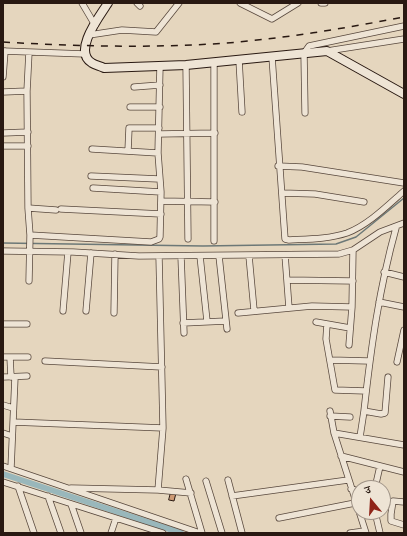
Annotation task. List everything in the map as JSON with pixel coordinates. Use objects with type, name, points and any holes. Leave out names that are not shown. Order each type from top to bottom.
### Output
[{"type":"street","points":[[82,3],[95,25]]},
{"type":"street","points":[[108,3],[86,41],[85,54],[91,63],[104,68],[186,65],[239,60],[324,51],[404,39]]},
{"type":"street","points":[[89,35],[122,30],[156,32],[179,3]]},
{"type":"street","points":[[240,3],[272,19],[298,3]]},
{"type":"street","points":[[320,3],[325,3]]},
{"type":"street","points":[[305,113],[304,53],[309,46],[404,26]]},
{"type":"street","points":[[396,41],[397,28]]},
{"type":"street","points":[[3,77],[4,51],[85,54]]},
{"type":"street","points":[[324,51],[327,51],[404,94]]},
{"type":"street","points":[[29,52],[27,91],[28,208],[30,235],[29,281]]},
{"type":"street","points":[[272,56],[278,166],[282,193],[285,239],[289,240],[335,236],[348,232],[385,208],[404,191]]},
{"type":"street","points":[[239,60],[242,112]]},
{"type":"street","points":[[214,62],[214,241]]},
{"type":"street","points":[[186,65],[188,239]]},
{"type":"street","points":[[30,235],[155,241],[160,237],[161,192],[158,153],[160,66]]},
{"type":"street","points":[[134,87],[160,85]]},
{"type":"street","points":[[3,92],[27,91]]},
{"type":"street","points":[[130,107],[160,107]]},
{"type":"street","points":[[128,151],[129,128],[187,133],[215,133]]},
{"type":"street","points":[[3,133],[28,132]]},
{"type":"street","points":[[3,146],[28,146]]},
{"type":"street","points":[[92,149],[158,153]]},
{"type":"street","points":[[278,166],[302,167],[404,183]]},
{"type":"street","points":[[91,176],[159,179]]},
{"type":"street","points":[[93,188],[161,192]]},
{"type":"street","points":[[282,193],[310,194],[364,202]]},
{"type":"street","points":[[161,201],[214,202]]},
{"type":"street","points":[[28,208],[161,214]]},
{"type":"street","points":[[3,251],[30,246],[68,252],[158,256],[338,254],[353,250],[380,232],[396,228],[404,223]]},
{"type":"street","points":[[360,437],[369,361],[384,272],[396,228]]},
{"type":"street","points":[[348,345],[352,307],[353,250]]},
{"type":"street","points":[[63,311],[68,252]]},
{"type":"street","points":[[86,311],[91,253]]},
{"type":"street","points":[[114,312],[115,254]]},
{"type":"street","points":[[285,255],[288,308]]},
{"type":"street","points":[[158,256],[163,428],[158,490]]},
{"type":"street","points":[[181,256],[184,333]]},
{"type":"street","points":[[200,256],[207,321]]},
{"type":"street","points":[[219,256],[227,329]]},
{"type":"street","points":[[249,256],[254,310]]},
{"type":"street","points":[[384,272],[404,277]]},
{"type":"street","points":[[287,280],[353,281]]},
{"type":"street","points":[[379,302],[404,307]]},
{"type":"street","points":[[238,313],[254,310],[312,306],[352,307]]},
{"type":"street","points":[[183,323],[226,321]]},
{"type":"street","points":[[316,322],[350,328]]},
{"type":"street","points":[[3,324],[27,324]]},
{"type":"street","points":[[327,324],[326,339],[335,390],[366,391]]},
{"type":"street","points":[[397,362],[404,330]]},
{"type":"street","points":[[3,356],[28,357]]},
{"type":"street","points":[[10,357],[13,377],[11,468]]},
{"type":"street","points":[[330,360],[369,361]]},
{"type":"street","points":[[44,361],[162,367]]},
{"type":"street","points":[[3,377],[27,376]]},
{"type":"street","points":[[364,411],[380,414],[385,413],[388,377]]},
{"type":"street","points":[[3,405],[13,408]]},
{"type":"street","points":[[350,417],[330,414],[334,433],[351,488]]},
{"type":"street","points":[[13,422],[163,428]]},
{"type":"street","points":[[3,433],[12,436]]},
{"type":"street","points":[[334,433],[404,445]]},
{"type":"street","points":[[341,456],[404,472]]},
{"type":"street","points":[[3,466],[201,533]]},
{"type":"street","points":[[377,480],[380,466]]},
{"type":"street","points":[[186,479],[201,533]]},
{"type":"street","points":[[228,480],[242,533]]},
{"type":"street","points":[[232,496],[348,480]]},
{"type":"street","points":[[206,481],[222,533]]},
{"type":"street","points":[[3,482],[163,533]]},
{"type":"street","points":[[18,486],[34,533]]},
{"type":"street","points":[[67,488],[158,490],[190,493]]},
{"type":"street","points":[[48,496],[61,533]]},
{"type":"street","points":[[404,502],[393,501],[390,514],[392,521],[404,526]]},
{"type":"street","points":[[71,504],[81,533]]},
{"type":"street","points":[[279,518],[351,504]]},
{"type":"street","points":[[111,533],[116,518]]},
{"type":"street","points":[[350,533],[365,532],[361,520]]},
{"type":"street","points":[[377,520],[380,533]]},
{"type":"building","points":[[171,492],[176,493],[174,501],[169,500]]},
{"type":"waterway","points":[[3,243],[203,246],[336,244],[356,237],[404,198]]},
{"type":"waterway","points":[[3,474],[181,533]]},
{"type":"railway","points":[[3,42],[108,46],[212,44],[308,34],[404,17]]}]
